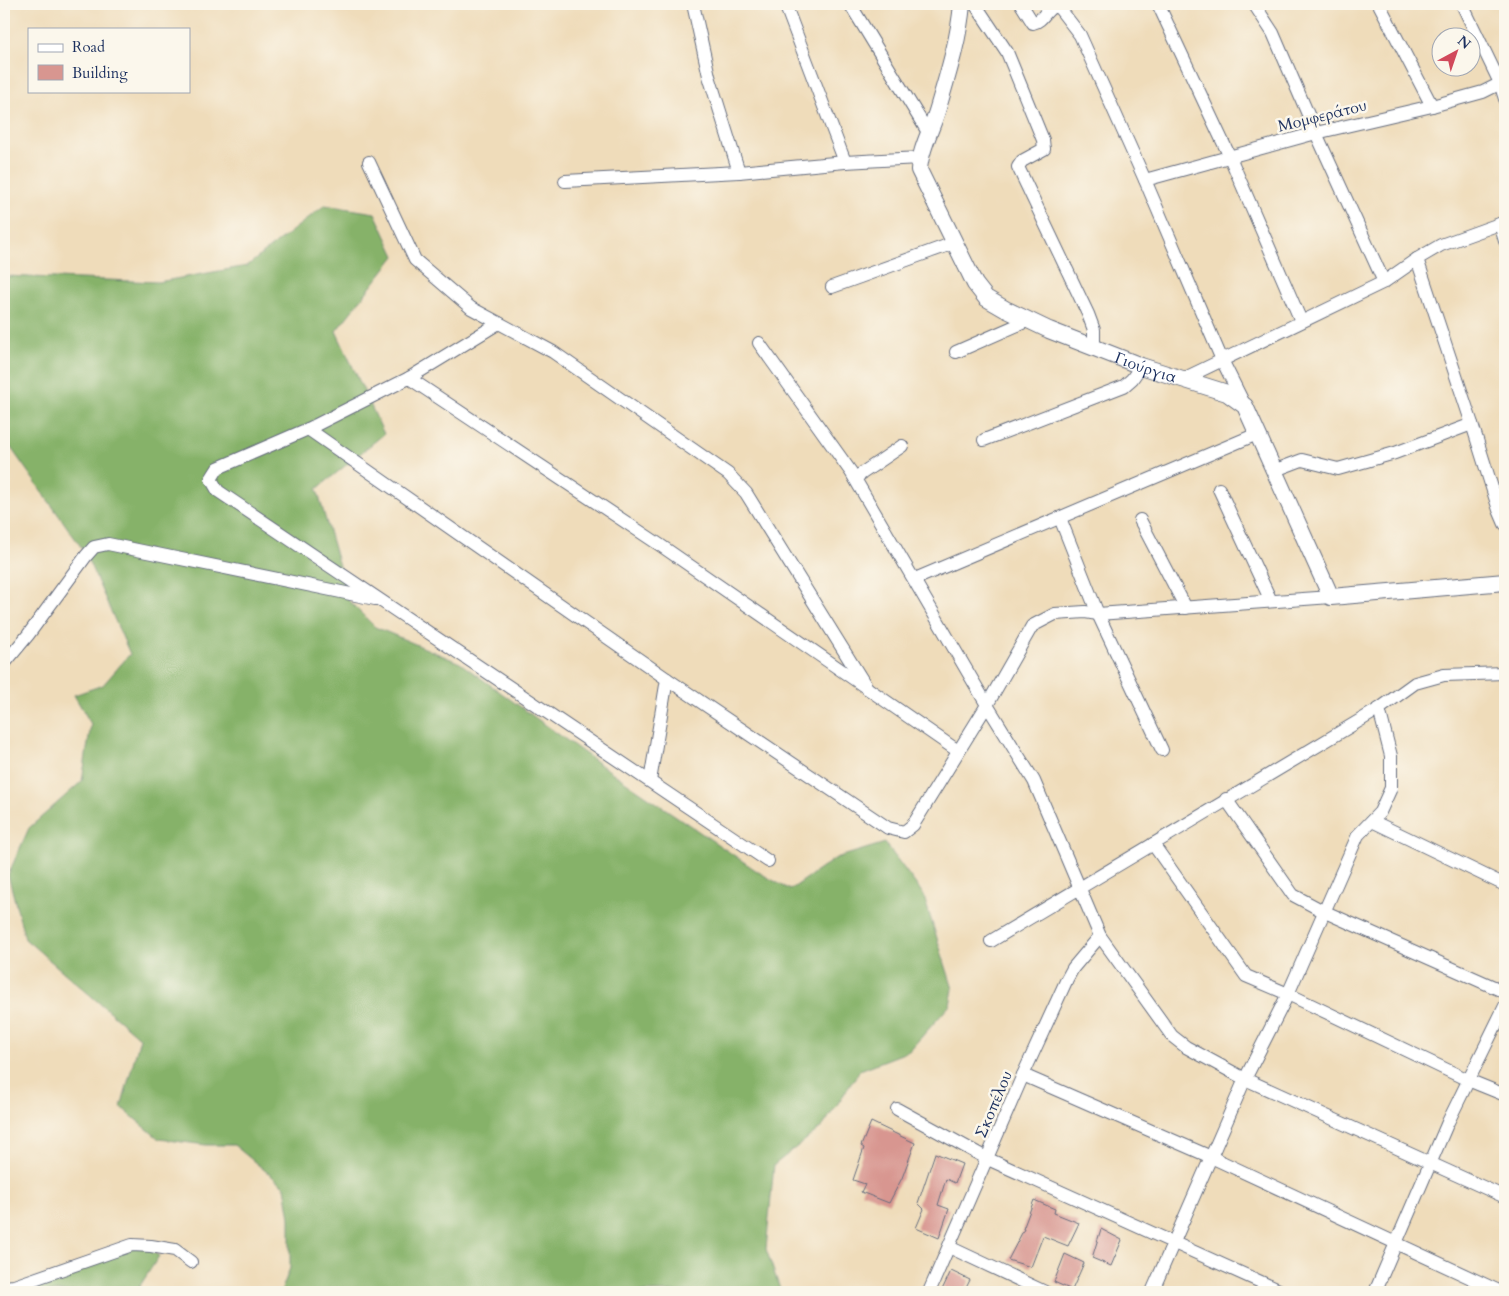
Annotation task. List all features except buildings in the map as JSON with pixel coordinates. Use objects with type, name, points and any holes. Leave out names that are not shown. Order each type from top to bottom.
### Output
[{"type":"street","points":[[693,4],[709,76],[739,172]]},
{"type":"street","points":[[784,4],[845,162]]},
{"type":"street","points":[[850,4],[929,134]]},
{"type":"street","points":[[564,181],[739,172],[845,162],[919,158],[938,109],[960,26],[962,4]]},
{"type":"street","points":[[975,4],[1007,52],[1043,140],[1044,148],[1022,161],[1018,167],[1088,314],[1094,330],[1094,347]]},
{"type":"street","points":[[1021,4],[1033,23],[1039,22],[1049,9],[1054,6],[1060,9],[1080,35],[1145,180],[1222,360],[1245,406],[1331,597]]},
{"type":"street","points":[[1158,4],[1229,155],[1301,321]]},
{"type":"street","points":[[1254,4],[1274,33],[1316,133],[1384,282]]},
{"type":"street","points":[[1378,4],[1432,106]]},
{"type":"street","points":[[1462,4],[1502,82],[1505,99]]},
{"type":"street","name":"Μομφεράτου","points":[[1145,180],[1229,155],[1432,106],[1483,92],[1502,82]]},
{"type":"street","name":"Γιούργια","points":[[919,158],[919,170],[975,284],[986,298],[1005,310],[1049,330],[1140,366],[1227,393],[1245,406]]},
{"type":"street","points":[[369,162],[415,260],[471,308],[552,352],[728,474],[746,493],[867,688]]},
{"type":"street","points":[[1183,379],[1384,282],[1441,245],[1503,223],[1505,241]]},
{"type":"street","points":[[832,287],[954,243]]},
{"type":"street","points":[[1417,259],[1505,524]]},
{"type":"street","points":[[956,352],[1029,320]]},
{"type":"street","points":[[499,323],[409,378],[308,429],[218,468],[211,480],[218,491],[768,861]]},
{"type":"street","points":[[759,343],[855,478],[986,705],[1034,781],[1100,936],[1172,1036],[1186,1047],[1245,1079],[1505,1197]]},
{"type":"street","points":[[984,440],[1124,386],[1132,379],[1140,366]]},
{"type":"street","points":[[409,378],[660,545],[958,751]]},
{"type":"street","points":[[1273,471],[1302,460],[1338,469],[1395,453],[1472,424]]},
{"type":"street","points":[[308,429],[667,679],[888,828],[904,832],[913,825],[1032,626],[1054,614],[1085,612],[1098,614],[1186,608],[1505,582]]},
{"type":"street","points":[[915,579],[1257,434]]},
{"type":"street","points":[[855,478],[902,446]]},
{"type":"street","points":[[1219,489],[1271,601]]},
{"type":"street","points":[[1060,518],[1098,614],[1162,750]]},
{"type":"street","points":[[1140,520],[1186,608]]},
{"type":"street","points":[[4,664],[28,635],[86,556],[94,548],[108,544],[383,601]]},
{"type":"street","points":[[991,941],[1378,709],[1415,683],[1444,675],[1505,674]]},
{"type":"street","points":[[650,781],[667,679]]},
{"type":"street","points":[[1152,1292],[1245,1079],[1288,994],[1358,835],[1380,812],[1392,788],[1391,756],[1378,709]]},
{"type":"street","points":[[1226,799],[1293,894],[1323,911],[1505,992]]},
{"type":"street","points":[[1372,821],[1505,885]]},
{"type":"street","points":[[1153,844],[1246,976],[1288,994],[1468,1080],[1505,1095]]},
{"type":"street","name":"Σκοπέλου","points":[[929,1292],[1023,1075],[1073,968],[1100,936]]},
{"type":"street","points":[[1375,1292],[1430,1162],[1505,1006]]},
{"type":"street","points":[[1023,1075],[1211,1157],[1501,1292]]},
{"type":"street","points":[[897,1109],[988,1159],[1283,1292]]},
{"type":"street","points":[[4,1287],[14,1286],[132,1245],[175,1250],[191,1262]]},
{"type":"street","points":[[949,1247],[1045,1292]]},
{"type":"green space","points":[[325,205],[375,213],[395,256],[336,331],[384,434],[317,489],[349,601],[375,627],[460,663],[598,763],[760,873],[790,890],[836,858],[885,843],[923,894],[953,989],[950,1005],[909,1051],[860,1070],[823,1126],[774,1165],[766,1249],[781,1292],[281,1292],[290,1268],[290,1218],[285,1187],[234,1145],[206,1145],[159,1139],[121,1107],[140,1038],[25,939],[8,875],[29,828],[82,781],[91,724],[74,695],[103,685],[130,654],[84,551],[4,438],[4,276],[158,282],[247,266]]},
{"type":"green space","points":[[144,1245],[159,1256],[136,1292],[4,1292]]}]
